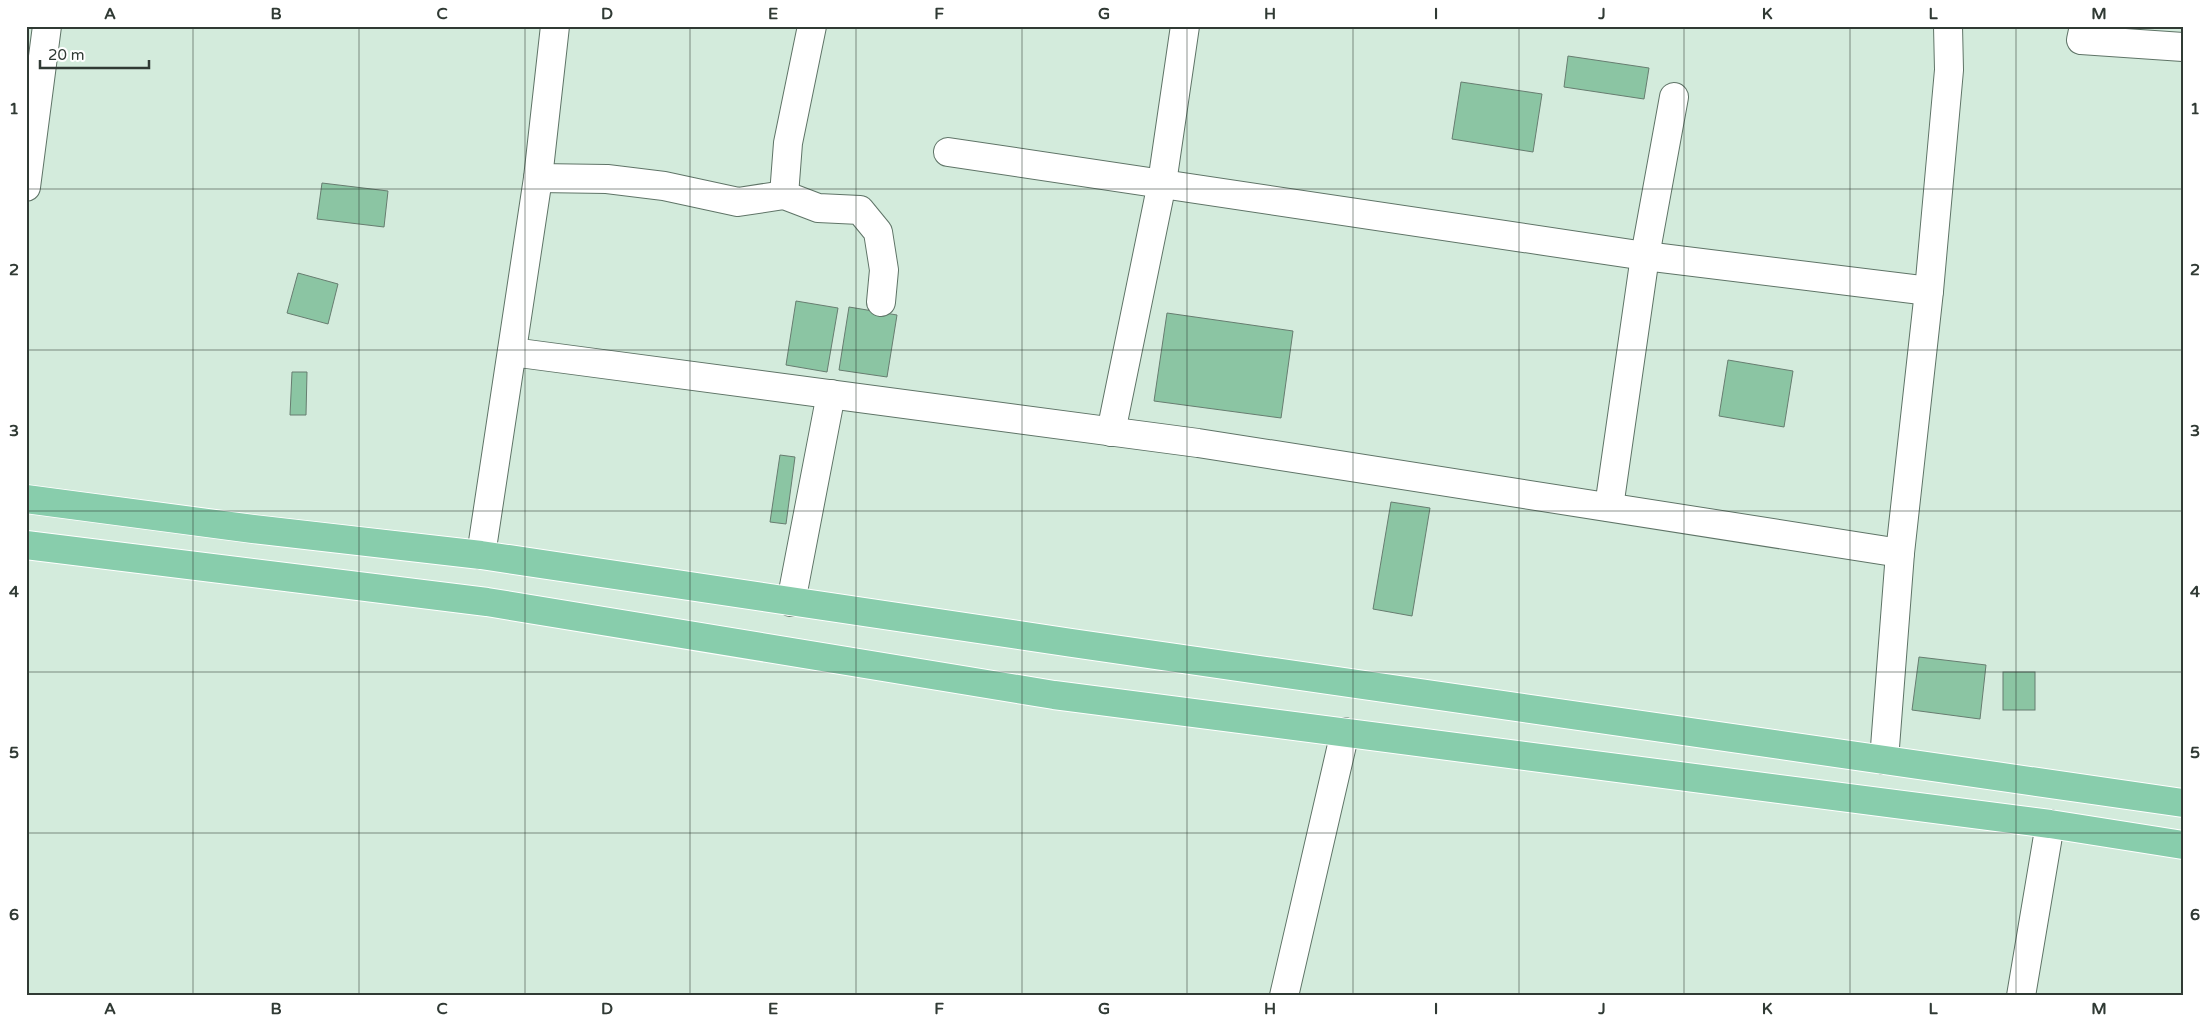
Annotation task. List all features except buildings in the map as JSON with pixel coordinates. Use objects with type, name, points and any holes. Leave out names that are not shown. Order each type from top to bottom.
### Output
[{"type":"main road","points":[[26,499],[253,529],[481,555],[791,602],[2183,803]]},
{"type":"main road","points":[[26,546],[487,602],[1054,695],[2050,824],[2183,845]]},
{"type":"street","points":[[26,187],[48,26]]},
{"type":"street","points":[[481,555],[538,178],[555,26]]},
{"type":"street","points":[[784,195],[788,143],[812,26]]},
{"type":"street","points":[[1111,432],[1162,183],[1185,26]]},
{"type":"street","points":[[1884,760],[1900,553],[1929,291],[1949,70],[1948,26]]},
{"type":"street","points":[[2084,26],[2081,40],[2183,47]]},
{"type":"street","points":[[1609,507],[1646,256],[1674,97]]},
{"type":"street","points":[[948,152],[1646,256],[1929,291]]},
{"type":"street","points":[[538,178],[607,179],[664,186],[738,202],[784,195],[818,208],[860,210],[878,232],[884,270],[881,302]]},
{"type":"street","points":[[512,352],[1198,443],[1900,553]]},
{"type":"street","points":[[791,602],[831,394]]},
{"type":"street","points":[[1284,996],[1345,732]]},
{"type":"street","points":[[2021,996],[2050,824]]}]
